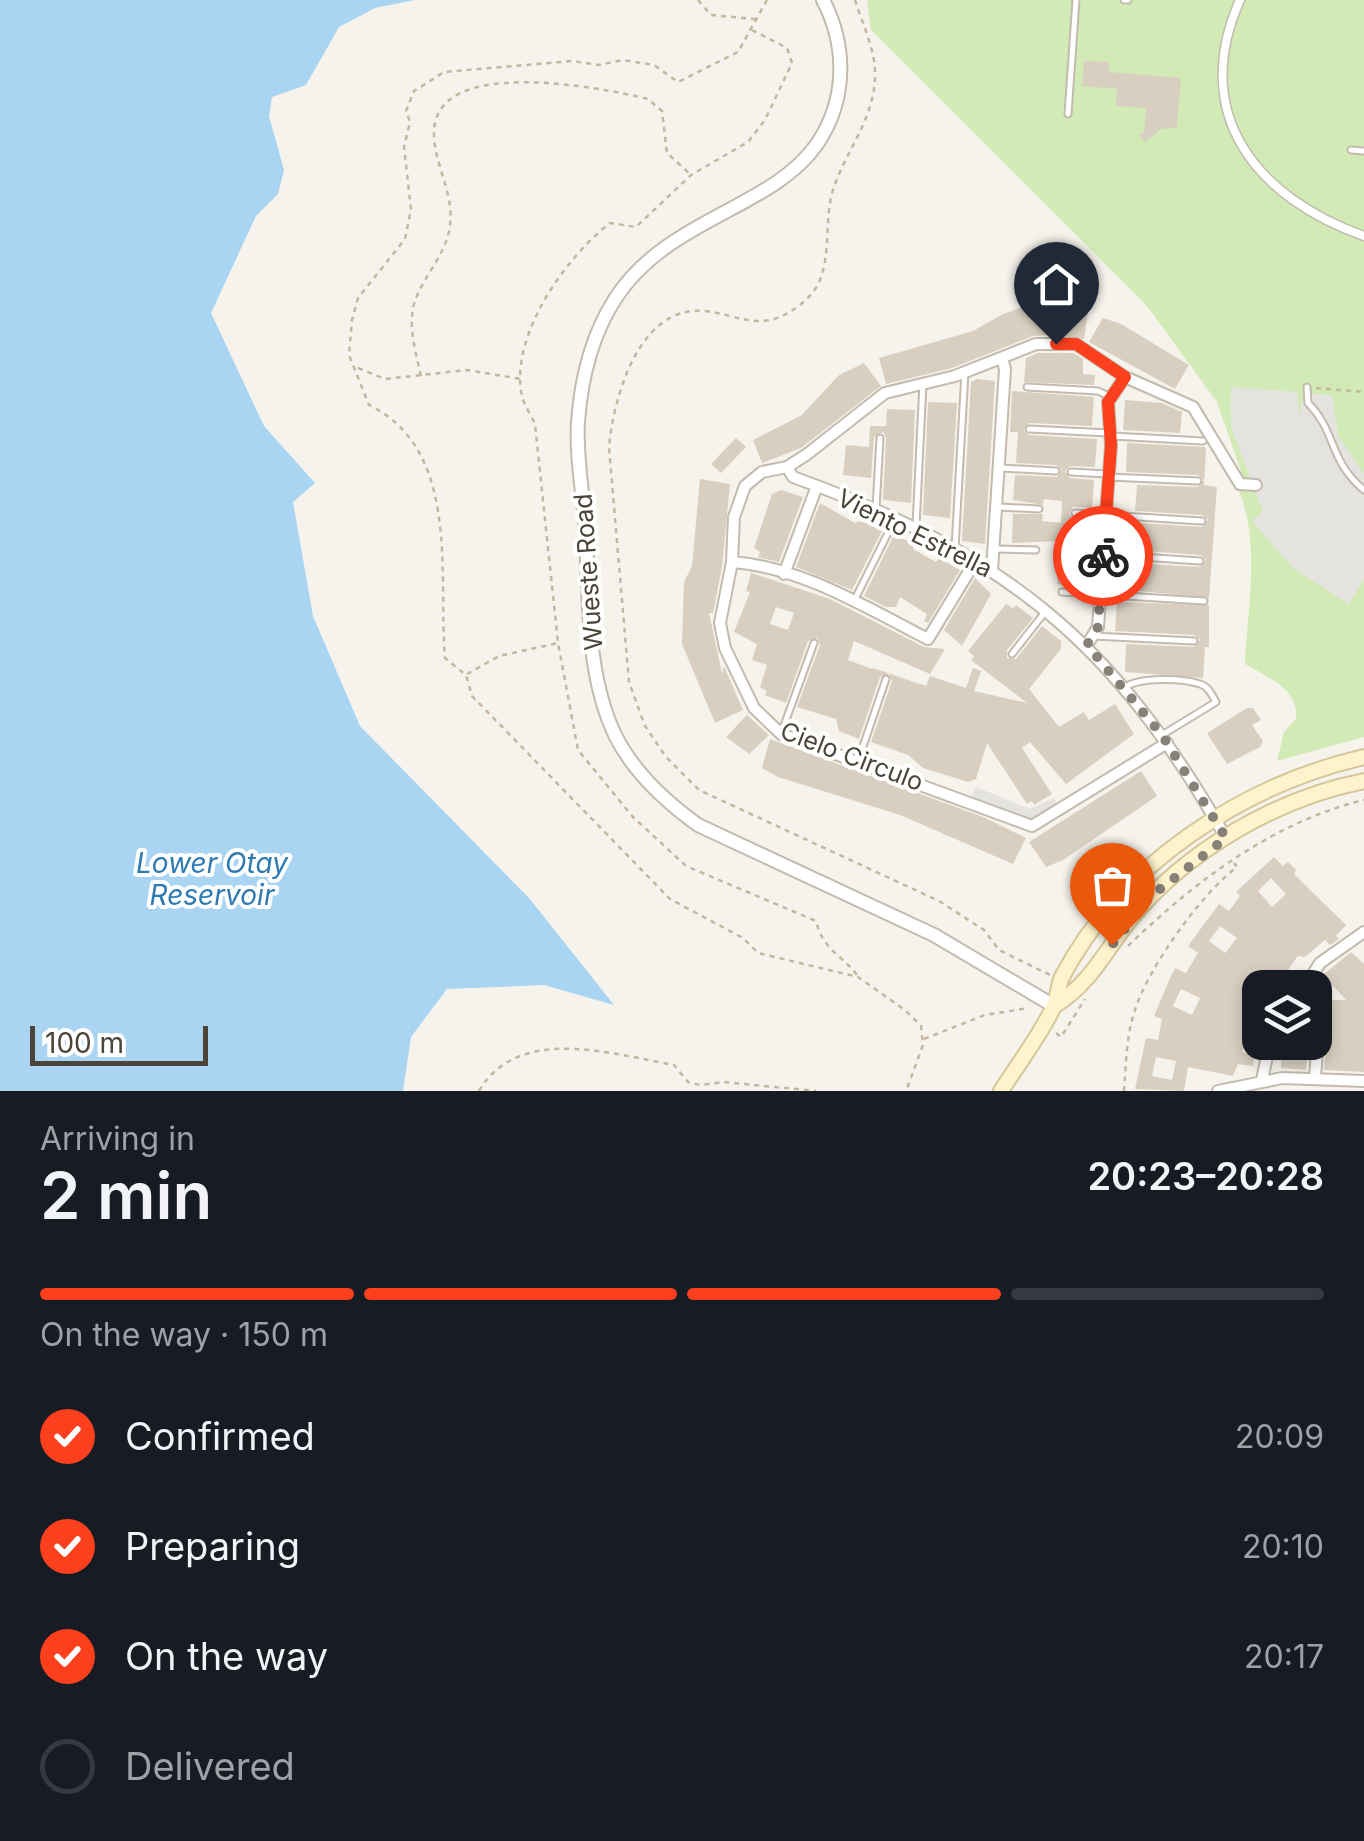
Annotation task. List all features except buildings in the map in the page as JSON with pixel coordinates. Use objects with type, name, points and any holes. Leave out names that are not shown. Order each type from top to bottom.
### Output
[{"type":"main road","points":[[1001,1091],[1054,1006],[1061,978],[1134,882],[1215,819],[1270,789],[1364,757]]},
{"type":"main road","points":[[1054,1006],[1081,990],[1150,897],[1226,838],[1277,810],[1364,781]]},
{"type":"street","name":"Wueste Road","points":[[823,0],[839,44],[842,74],[836,104],[816,145],[786,175],[672,239],[644,264],[614,300],[588,358],[578,424],[598,686],[617,739],[672,807],[698,824],[934,935],[1054,1006]]},
{"type":"street","points":[[1240,0],[1223,62],[1226,106],[1236,134],[1260,174],[1284,196],[1314,215],[1364,236]]},
{"type":"street","name":"Cielo Circulo","points":[[1164,739],[1032,826],[781,734],[754,708],[725,648],[720,623],[732,562],[734,517],[745,486],[762,472],[786,467],[884,393],[965,372],[1036,344],[1076,344],[1125,377],[1194,407],[1240,484],[1256,485]]},
{"type":"street","points":[[992,570],[1005,368],[1002,358]]},
{"type":"street","points":[[1090,640],[1098,627],[1112,397],[1125,377]]},
{"type":"street","name":"Viento Estrella","points":[[786,467],[793,477],[955,548],[1090,640],[1164,739],[1226,838]]},
{"type":"street","points":[[784,574],[817,486]]},
{"type":"street","points":[[732,562],[784,574],[854,602],[928,639],[976,560]]},
{"type":"street","points":[[1316,970],[1362,933],[1364,947]]},
{"type":"street","points":[[1262,1080],[1266,1060]]},
{"type":"street","points":[[1315,1079],[1316,1060]]},
{"type":"street","points":[[1218,1091],[1262,1080],[1364,1081]]},
{"type":"lane","points":[[1068,114],[1076,0]]},
{"type":"lane","points":[[1352,150],[1364,151]]},
{"type":"lane","points":[[955,548],[965,372]]},
{"type":"lane","points":[[915,529],[924,384]]},
{"type":"lane","points":[[1027,387],[1098,391],[1112,397]]},
{"type":"lane","points":[[1307,387],[1308,403],[1326,421],[1338,463],[1364,490]]},
{"type":"lane","points":[[1029,429],[1203,441]]},
{"type":"lane","points":[[876,511],[880,438]]},
{"type":"lane","points":[[998,468],[1056,470]]},
{"type":"lane","points":[[1072,472],[1198,481]]},
{"type":"lane","points":[[996,507],[1040,510]]},
{"type":"lane","points":[[1074,513],[1202,521]]},
{"type":"lane","points":[[854,602],[895,520]]},
{"type":"lane","points":[[993,548],[1036,550]]},
{"type":"lane","points":[[1068,552],[1200,561]]},
{"type":"lane","points":[[1062,592],[1204,601]]},
{"type":"lane","points":[[1012,654],[1046,610]]},
{"type":"lane","points":[[1090,640],[1194,642]]},
{"type":"lane","points":[[781,734],[814,643]]},
{"type":"lane","points":[[858,761],[886,678]]},
{"type":"lane","name":"Cielo Circulo","points":[[1125,687],[1135,681],[1202,684],[1216,702],[1164,739]]},
{"type":"path","points":[[698,0],[711,15],[727,20],[748,15],[756,20]]},
{"type":"path","points":[[767,0],[738,52],[678,82],[654,65],[623,60],[599,65],[572,61],[444,72],[414,91],[406,111],[410,122],[404,147],[411,209],[406,239],[358,298],[350,338],[354,366],[369,405],[388,415],[407,436],[433,482],[445,658],[466,675],[472,696],[670,899],[743,938],[758,953],[858,976]]},
{"type":"path","points":[[855,0],[876,72],[864,124],[834,185],[822,277],[812,293],[774,320],[753,323],[704,311],[686,312],[664,322],[630,365],[611,421],[608,448],[629,682],[645,726],[666,757],[699,790],[939,902],[984,930],[998,950],[1061,978]]},
{"type":"path","points":[[751,29],[766,41],[787,48],[792,62],[765,120],[748,142],[691,174],[636,226],[610,222],[581,245],[533,324],[522,395],[535,424],[558,643],[578,750],[633,817],[686,866],[816,920],[820,940],[831,954],[921,1026],[922,1040],[906,1091]]},
{"type":"path","points":[[421,376],[413,344],[414,306],[437,266],[450,226],[448,184],[434,136],[449,100],[476,86],[526,81],[648,99],[662,111],[667,154],[691,174]]},
{"type":"path","points":[[354,366],[386,378],[468,370],[522,379]]},
{"type":"path","points":[[1307,387],[1364,392]]},
{"type":"path","points":[[466,675],[500,656],[558,643]]},
{"type":"path","points":[[1126,948],[1183,895],[1232,861],[1294,824],[1364,800]]},
{"type":"path","points":[[1124,1091],[1130,1029],[1139,1000],[1183,928],[1237,867],[1232,861]]},
{"type":"path","points":[[1043,1023],[1062,1037],[1091,991]]},
{"type":"path","points":[[922,1040],[985,1015],[1028,1010],[1038,995]]},
{"type":"path","points":[[479,1091],[487,1078],[522,1052],[575,1048],[674,1065],[688,1082],[700,1085],[724,1082],[816,1091]]},
{"type":"green space","points":[[867,0],[1364,0],[1364,737],[1277,761],[1284,732],[1296,719],[1296,708],[1280,685],[1245,664],[1250,543],[1241,497],[1231,476],[1241,471],[1217,402],[1147,306],[871,30]]},
{"type":"shaded area","points":[[1231,387],[1298,392],[1299,416],[1304,393],[1332,395],[1338,435],[1364,474],[1364,579],[1349,604],[1294,569],[1252,521],[1263,511],[1231,427]]},
{"type":"shaded area","points":[[976,787],[1030,809],[1054,798],[1058,807],[1033,820],[971,797]]},
{"type":"water","name":"Lower Otay Reservoir","points":[[0,0],[415,0],[375,8],[339,27],[306,85],[272,97],[269,116],[284,170],[278,194],[256,216],[211,313],[264,426],[315,483],[293,502],[313,616],[360,726],[529,898],[614,1005],[544,985],[447,989],[411,1037],[403,1091],[0,1091]]},
{"type":"way so far","points":[[1103,556],[1098,627],[1087,645],[1162,735],[1226,838],[1150,897],[1112,945]]},
{"type":"route","points":[[1056,344],[1076,344],[1125,377],[1108,402],[1106,422],[1111,445],[1103,556]]}]
